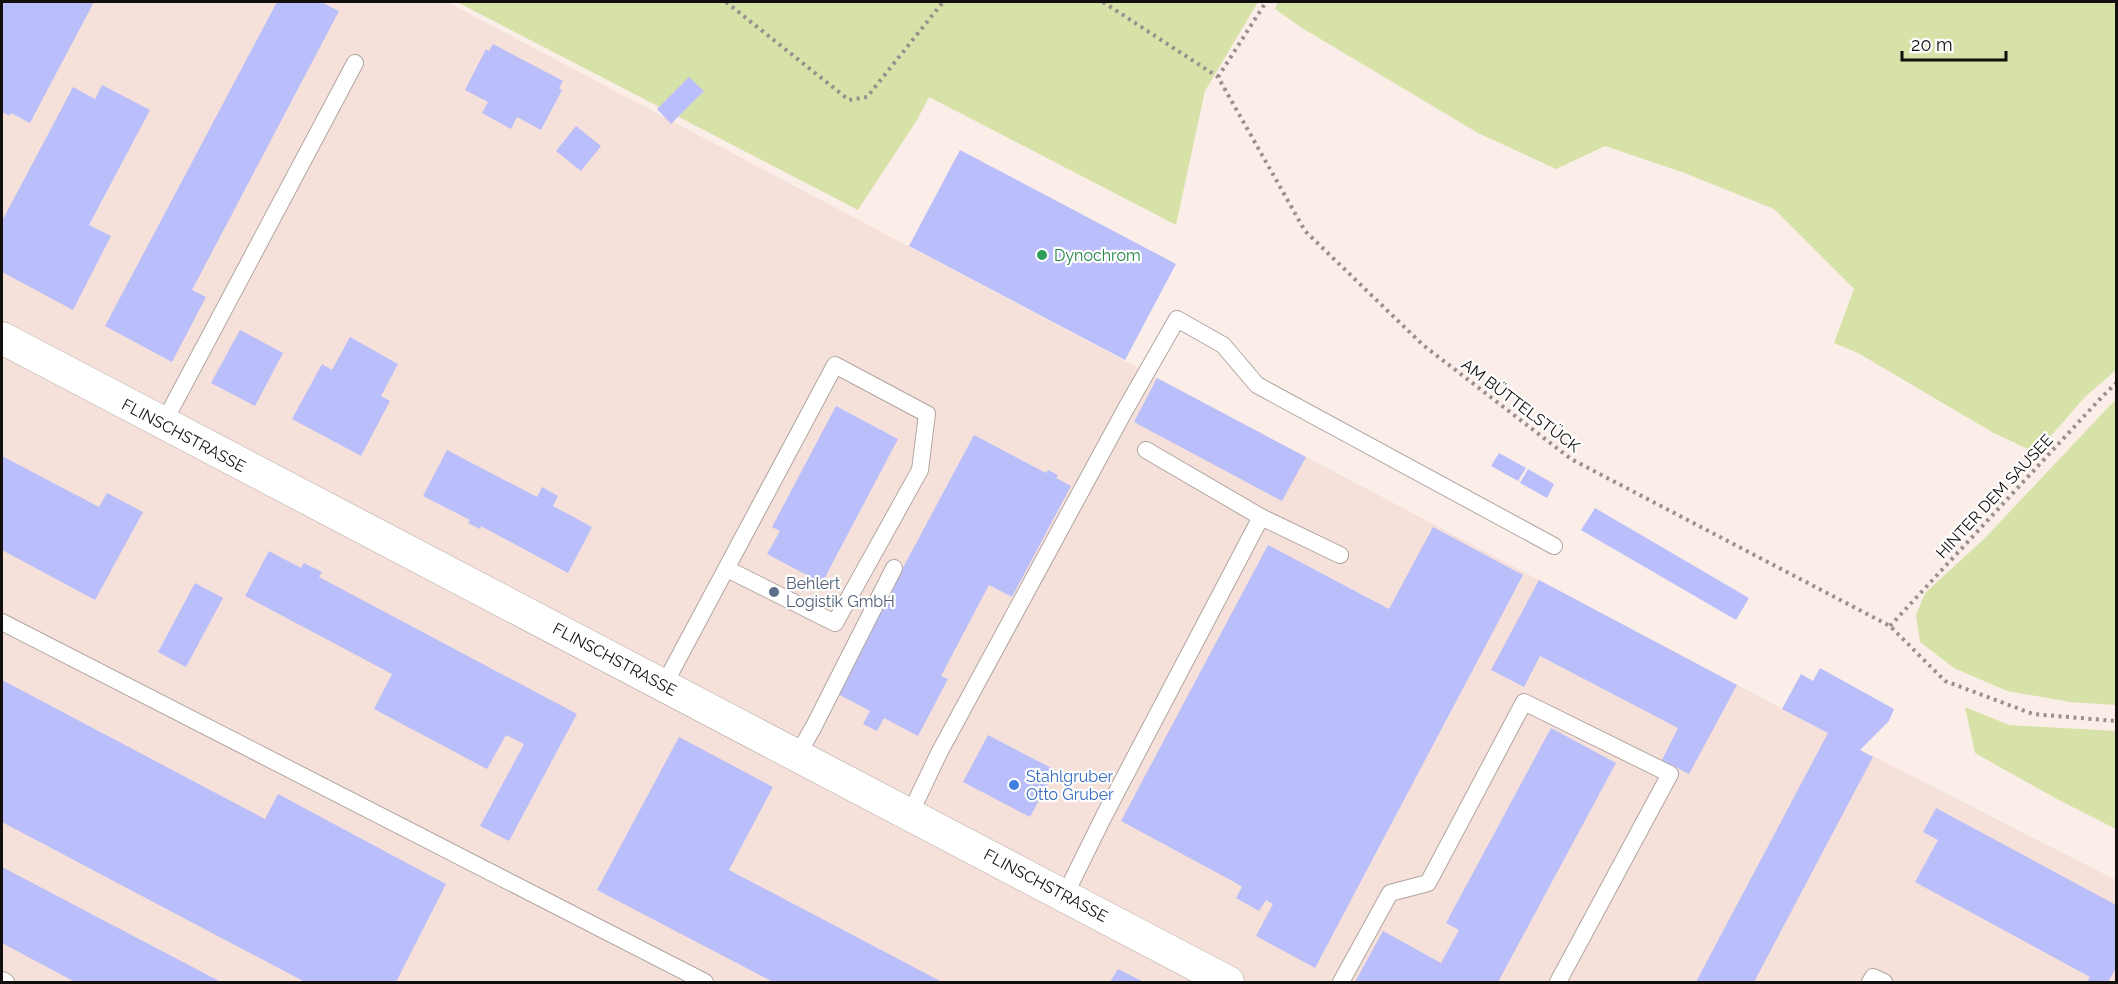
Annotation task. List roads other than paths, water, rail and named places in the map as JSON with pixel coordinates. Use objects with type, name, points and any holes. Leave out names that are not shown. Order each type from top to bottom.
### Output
[{"type":"street","name":"FLINSCHSTRASSE","points":[[2,338],[1228,982]]},
{"type":"lane","points":[[163,424],[355,63]]},
{"type":"lane","points":[[910,814],[939,753],[1125,410],[1177,319],[1223,345],[1257,385],[1554,546]]},
{"type":"lane","points":[[664,685],[835,365],[927,414],[920,470],[835,623],[726,569]]},
{"type":"lane","points":[[1146,450],[1261,517],[1340,555]]},
{"type":"lane","points":[[1065,895],[1261,517]]},
{"type":"lane","points":[[797,756],[894,568]]},
{"type":"lane","points":[[2,622],[705,982]]},
{"type":"lane","points":[[1341,982],[1390,894],[1428,882],[1524,702],[1670,774],[1558,982]]},
{"type":"lane","points":[[1870,982],[1873,977],[1884,982]]},
{"type":"lane","points":[[2,980],[6,982]]},
{"type":"place","name":"Dynochrom","points":[[1042,255]]},
{"type":"place","name":"Behlert Logistik GmbH","points":[[774,592]]},
{"type":"place","name":"Stahlgruber Otto Gruber","points":[[1014,785]]}]
